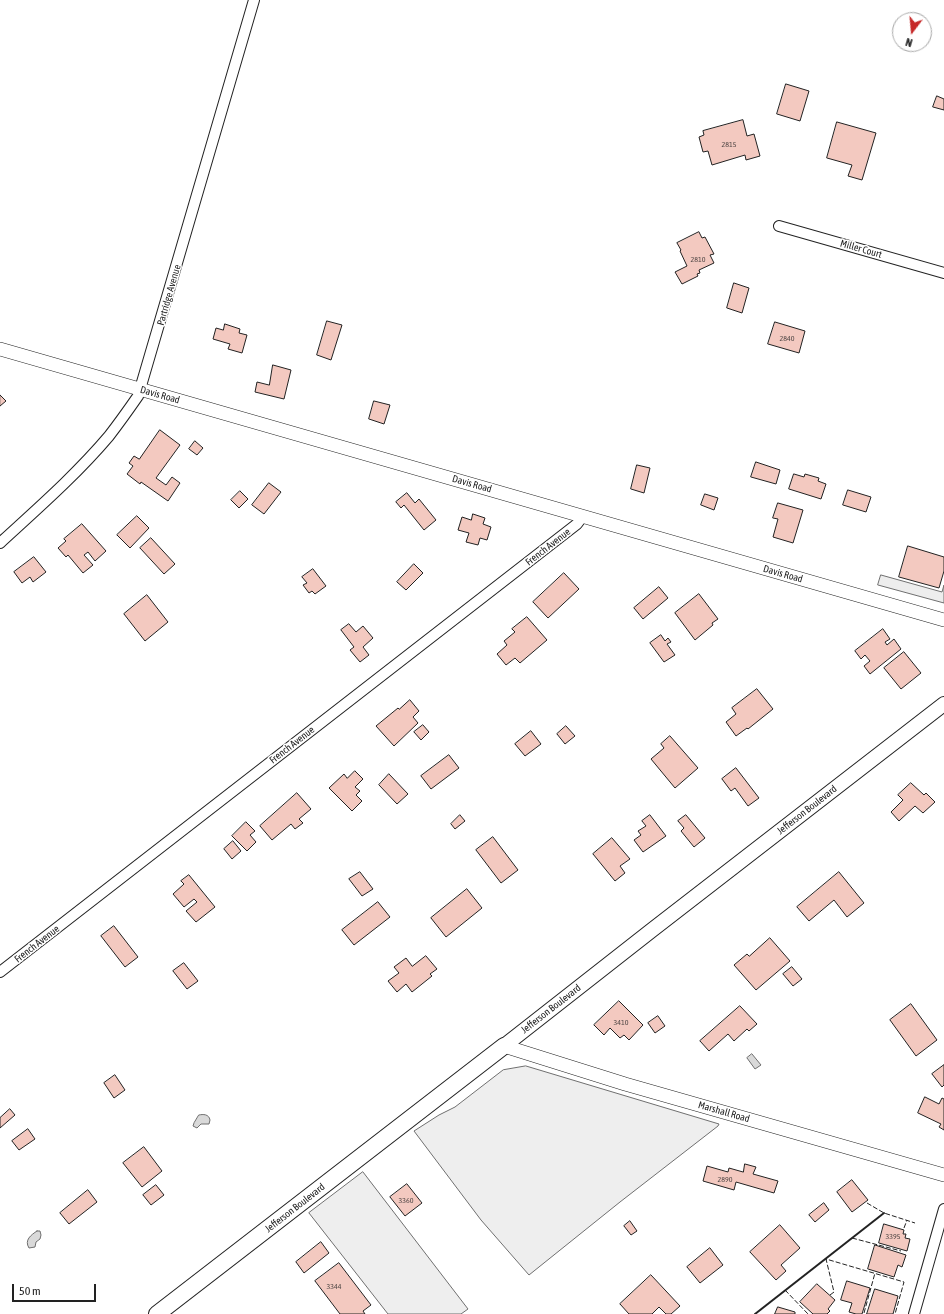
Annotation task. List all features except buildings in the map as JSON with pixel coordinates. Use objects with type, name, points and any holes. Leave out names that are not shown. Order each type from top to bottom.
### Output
[{"type":"main road","name":"Jefferson Boulevard","points":[[157,1314],[509,1043],[658,925],[944,704]]},
{"type":"street","name":"Partridge Avenue","points":[[0,543],[59,488],[95,451],[109,435],[141,390],[254,0]]},
{"type":"street","name":"Miller Court","points":[[779,226],[944,273]]},
{"type":"street","name":"Davis Road","points":[[0,349],[944,620]]},
{"type":"street","name":"French Avenue","points":[[0,972],[577,524],[582,516]]},
{"type":"street","name":"Marshall Road","points":[[509,1043],[625,1084],[944,1174]]},
{"type":"street","points":[[914,1314],[944,1209]]},
{"type":"shaded area","points":[[881,575],[942,592],[944,585],[944,603],[878,585]]},
{"type":"shaded area","points":[[752,1054],[761,1065],[755,1069],[747,1058]]},
{"type":"shaded area","points":[[526,1066],[719,1124],[529,1275],[481,1220],[414,1131],[455,1107],[503,1070]]},
{"type":"shaded area","points":[[199,1115],[207,1116],[210,1120],[209,1124],[201,1124],[197,1128],[193,1126]]},
{"type":"shaded area","points":[[363,1172],[468,1309],[461,1314],[388,1314],[309,1213]]},
{"type":"shaded area","points":[[37,1231],[40,1231],[40,1239],[36,1242],[35,1247],[29,1248],[27,1243],[28,1240]]},
{"type":"fence","points":[[867,1203],[884,1213],[915,1223]]},
{"type":"fence","points":[[904,1228],[907,1220]]},
{"type":"fence","points":[[852,1238],[901,1251]]},
{"type":"fence","points":[[830,1295],[834,1292],[826,1259],[904,1282],[895,1314]]},
{"type":"fence","points":[[864,1313],[875,1273]]},
{"type":"fence","points":[[785,1290],[808,1314]]},
{"type":"wall","points":[[755,1314],[884,1213]]}]
